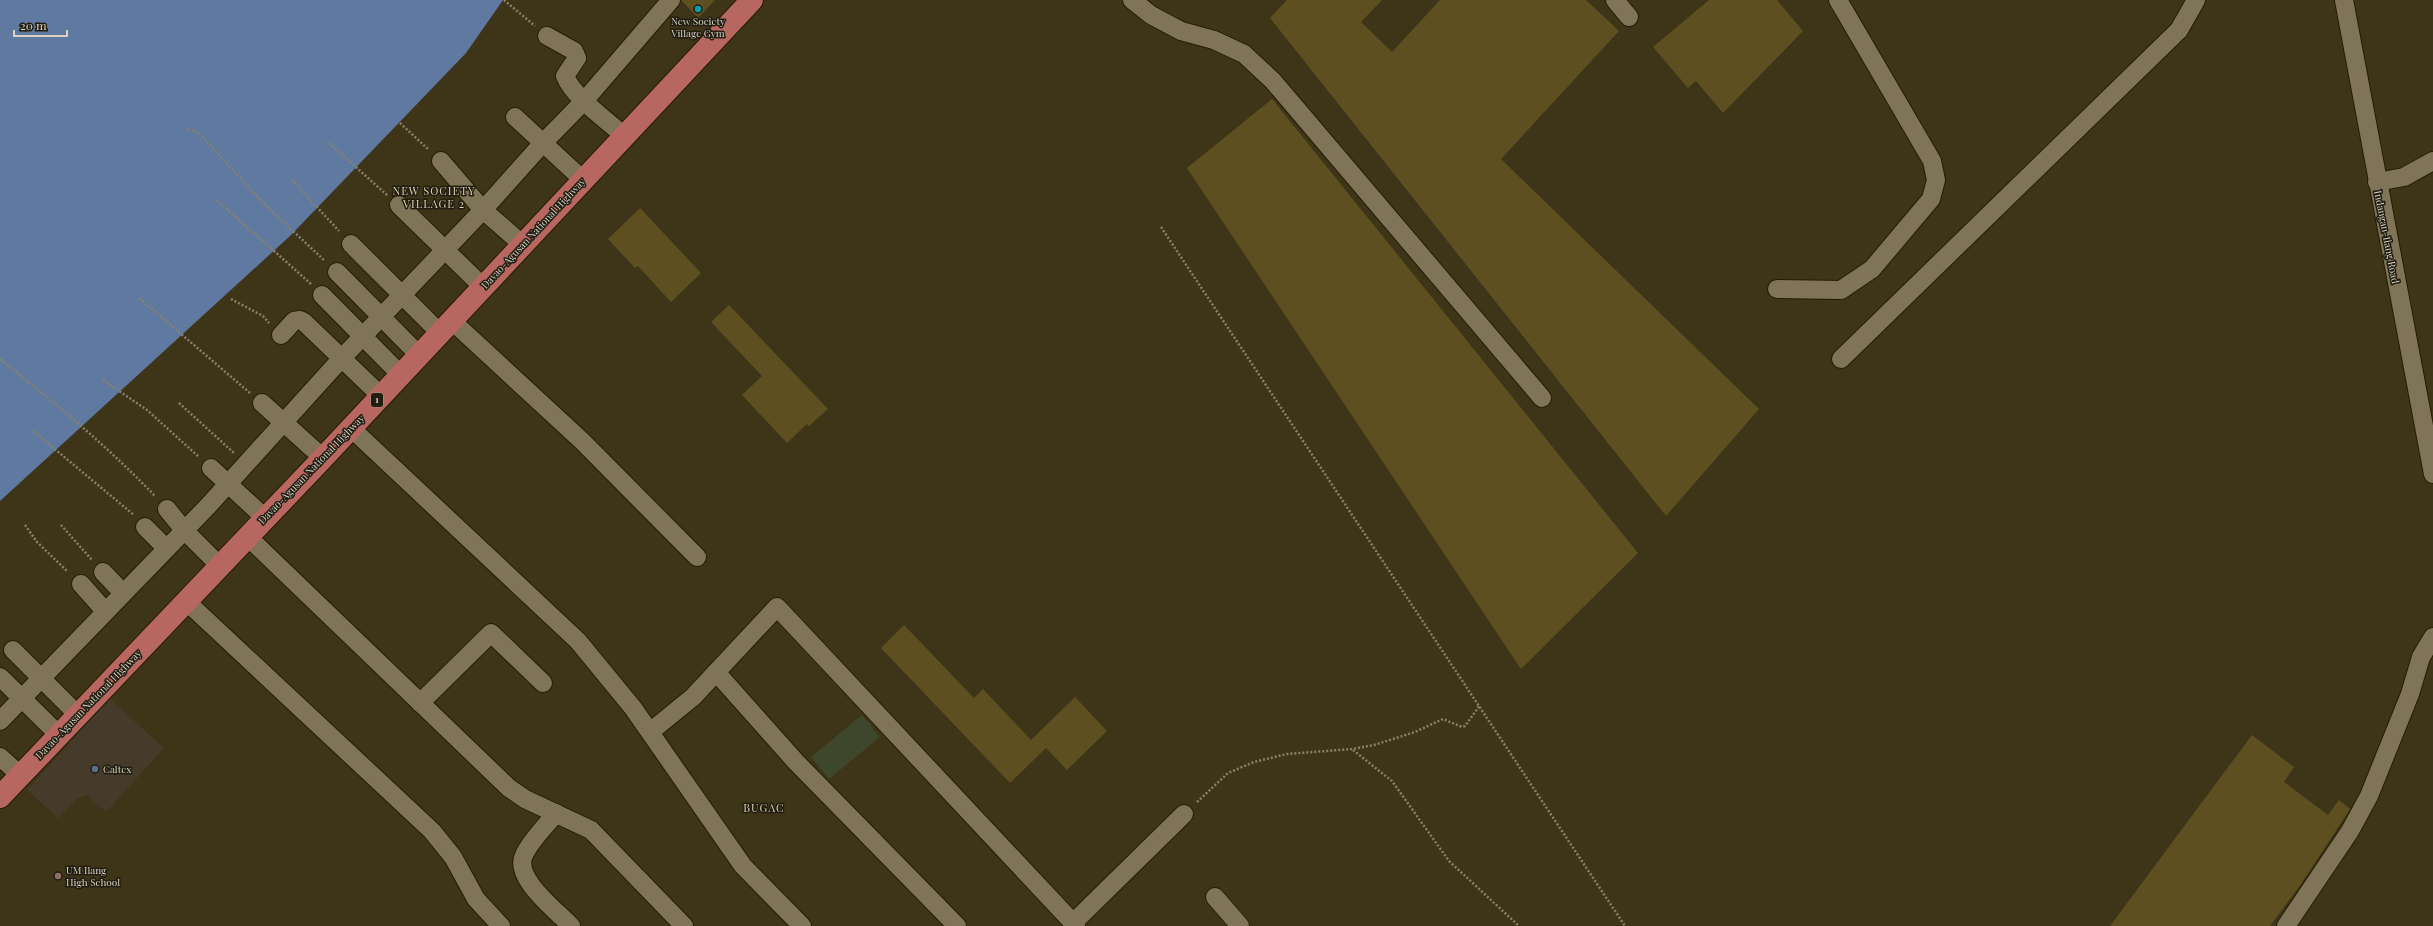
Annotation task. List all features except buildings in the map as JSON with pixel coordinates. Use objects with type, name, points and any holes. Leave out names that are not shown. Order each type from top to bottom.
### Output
[{"type":"highway","name":"Davao-Agusan National Highway","points":[[0,797],[219,565],[323,458],[623,135],[752,0]]},
{"type":"street","points":[[1132,0],[1151,15],[1181,31],[1214,40],[1244,54],[1273,81],[1542,398]]},
{"type":"street","points":[[1615,0],[1629,17]]},
{"type":"street","points":[[1777,289],[1841,290],[1872,269],[1931,199],[1936,180],[1932,161],[1838,0]]},
{"type":"street","points":[[1841,359],[2179,30],[2196,0]]},
{"type":"street","name":"Indangan-Ilang Road","points":[[2344,0],[2376,182],[2433,474]]},
{"type":"street","points":[[0,721],[285,423],[341,359],[402,296],[483,210],[542,144],[585,100],[663,3]]},
{"type":"street","points":[[547,36],[570,48],[576,54],[577,58],[565,76],[571,86],[623,135]]},
{"type":"street","points":[[515,117],[582,180]]},
{"type":"street","points":[[441,161],[483,210],[522,244]]},
{"type":"street","points":[[2376,182],[2404,177],[2433,161]]},
{"type":"street","points":[[399,205],[444,251],[483,287]]},
{"type":"street","points":[[351,244],[402,296],[445,327],[582,441],[697,557]]},
{"type":"street","points":[[337,272],[419,355]]},
{"type":"street","points":[[322,295],[401,375]]},
{"type":"street","points":[[281,335],[294,321],[300,320],[381,396]]},
{"type":"street","points":[[262,403],[323,458]]},
{"type":"street","points":[[351,428],[572,636],[606,673],[650,732],[743,866],[802,926]]},
{"type":"street","points":[[211,468],[265,518]]},
{"type":"street","points":[[167,509],[184,530],[219,565]]},
{"type":"street","points":[[145,527],[166,548]]},
{"type":"street","points":[[247,536],[508,788],[524,799],[591,830],[684,926]]},
{"type":"street","points":[[103,572],[122,592]]},
{"type":"street","points":[[81,584],[105,611]]},
{"type":"street","points":[[186,601],[432,831],[453,857],[476,899],[501,926]]},
{"type":"street","points":[[650,732],[680,709],[777,607],[1075,924],[1184,814]]},
{"type":"street","points":[[420,703],[491,632],[543,682]]},
{"type":"street","points":[[2286,926],[2350,831],[2369,796],[2410,694],[2421,657],[2433,637]]},
{"type":"street","points":[[13,650],[78,715]]},
{"type":"street","points":[[716,672],[796,762],[957,926]]},
{"type":"street","points":[[0,677],[21,700],[59,735]]},
{"type":"street","points":[[0,757],[20,776]]},
{"type":"street","points":[[556,813],[529,846],[523,856],[521,865],[523,875],[531,886],[571,926]]},
{"type":"street","points":[[1214,897],[1240,926]]},
{"type":"path","points":[[504,0],[547,36]]},
{"type":"path","points":[[400,123],[441,161]]},
{"type":"path","points":[[188,129],[198,132],[263,203],[337,272]]},
{"type":"path","points":[[329,144],[399,205]]},
{"type":"path","points":[[292,180],[351,244]]},
{"type":"path","points":[[217,200],[270,246],[322,295]]},
{"type":"path","points":[[1161,227],[1480,705],[1625,926]]},
{"type":"path","points":[[139,298],[262,403]]},
{"type":"path","points":[[231,299],[263,316],[281,335]]},
{"type":"path","points":[[0,359],[79,422],[119,458],[167,509]]},
{"type":"path","points":[[103,380],[147,410],[211,468]]},
{"type":"path","points":[[179,403],[237,455]]},
{"type":"path","points":[[33,431],[124,506],[145,527]]},
{"type":"path","points":[[25,525],[37,542],[81,584]]},
{"type":"path","points":[[61,525],[103,572]]},
{"type":"path","points":[[1184,814],[1228,772],[1254,762],[1287,754],[1352,749],[1415,732],[1439,719],[1448,720],[1462,727],[1465,726],[1475,709],[1480,705]]},
{"type":"path","points":[[1352,749],[1392,781],[1449,861],[1519,926]]},
{"type":"shaded area","name":"Caltex","points":[[110,699],[164,748],[106,812],[87,795],[76,799],[58,818],[27,790]]},
{"type":"green space","points":[[862,715],[880,737],[829,779],[811,757]]},
{"type":"water","points":[[0,0],[503,0],[466,53],[290,236],[0,501]]},
{"type":"place","name":"New Society Village Gym","points":[[698,9]]},
{"type":"place","name":"Caltex","points":[[95,769]]},
{"type":"place","name":"UM Ilang High School","points":[[58,876]]},
{"type":"district","name":"NEW SOCIETY VILLAGE 2","points":[[434,197]]},
{"type":"district","name":"BUGAC","points":[[764,808]]}]
